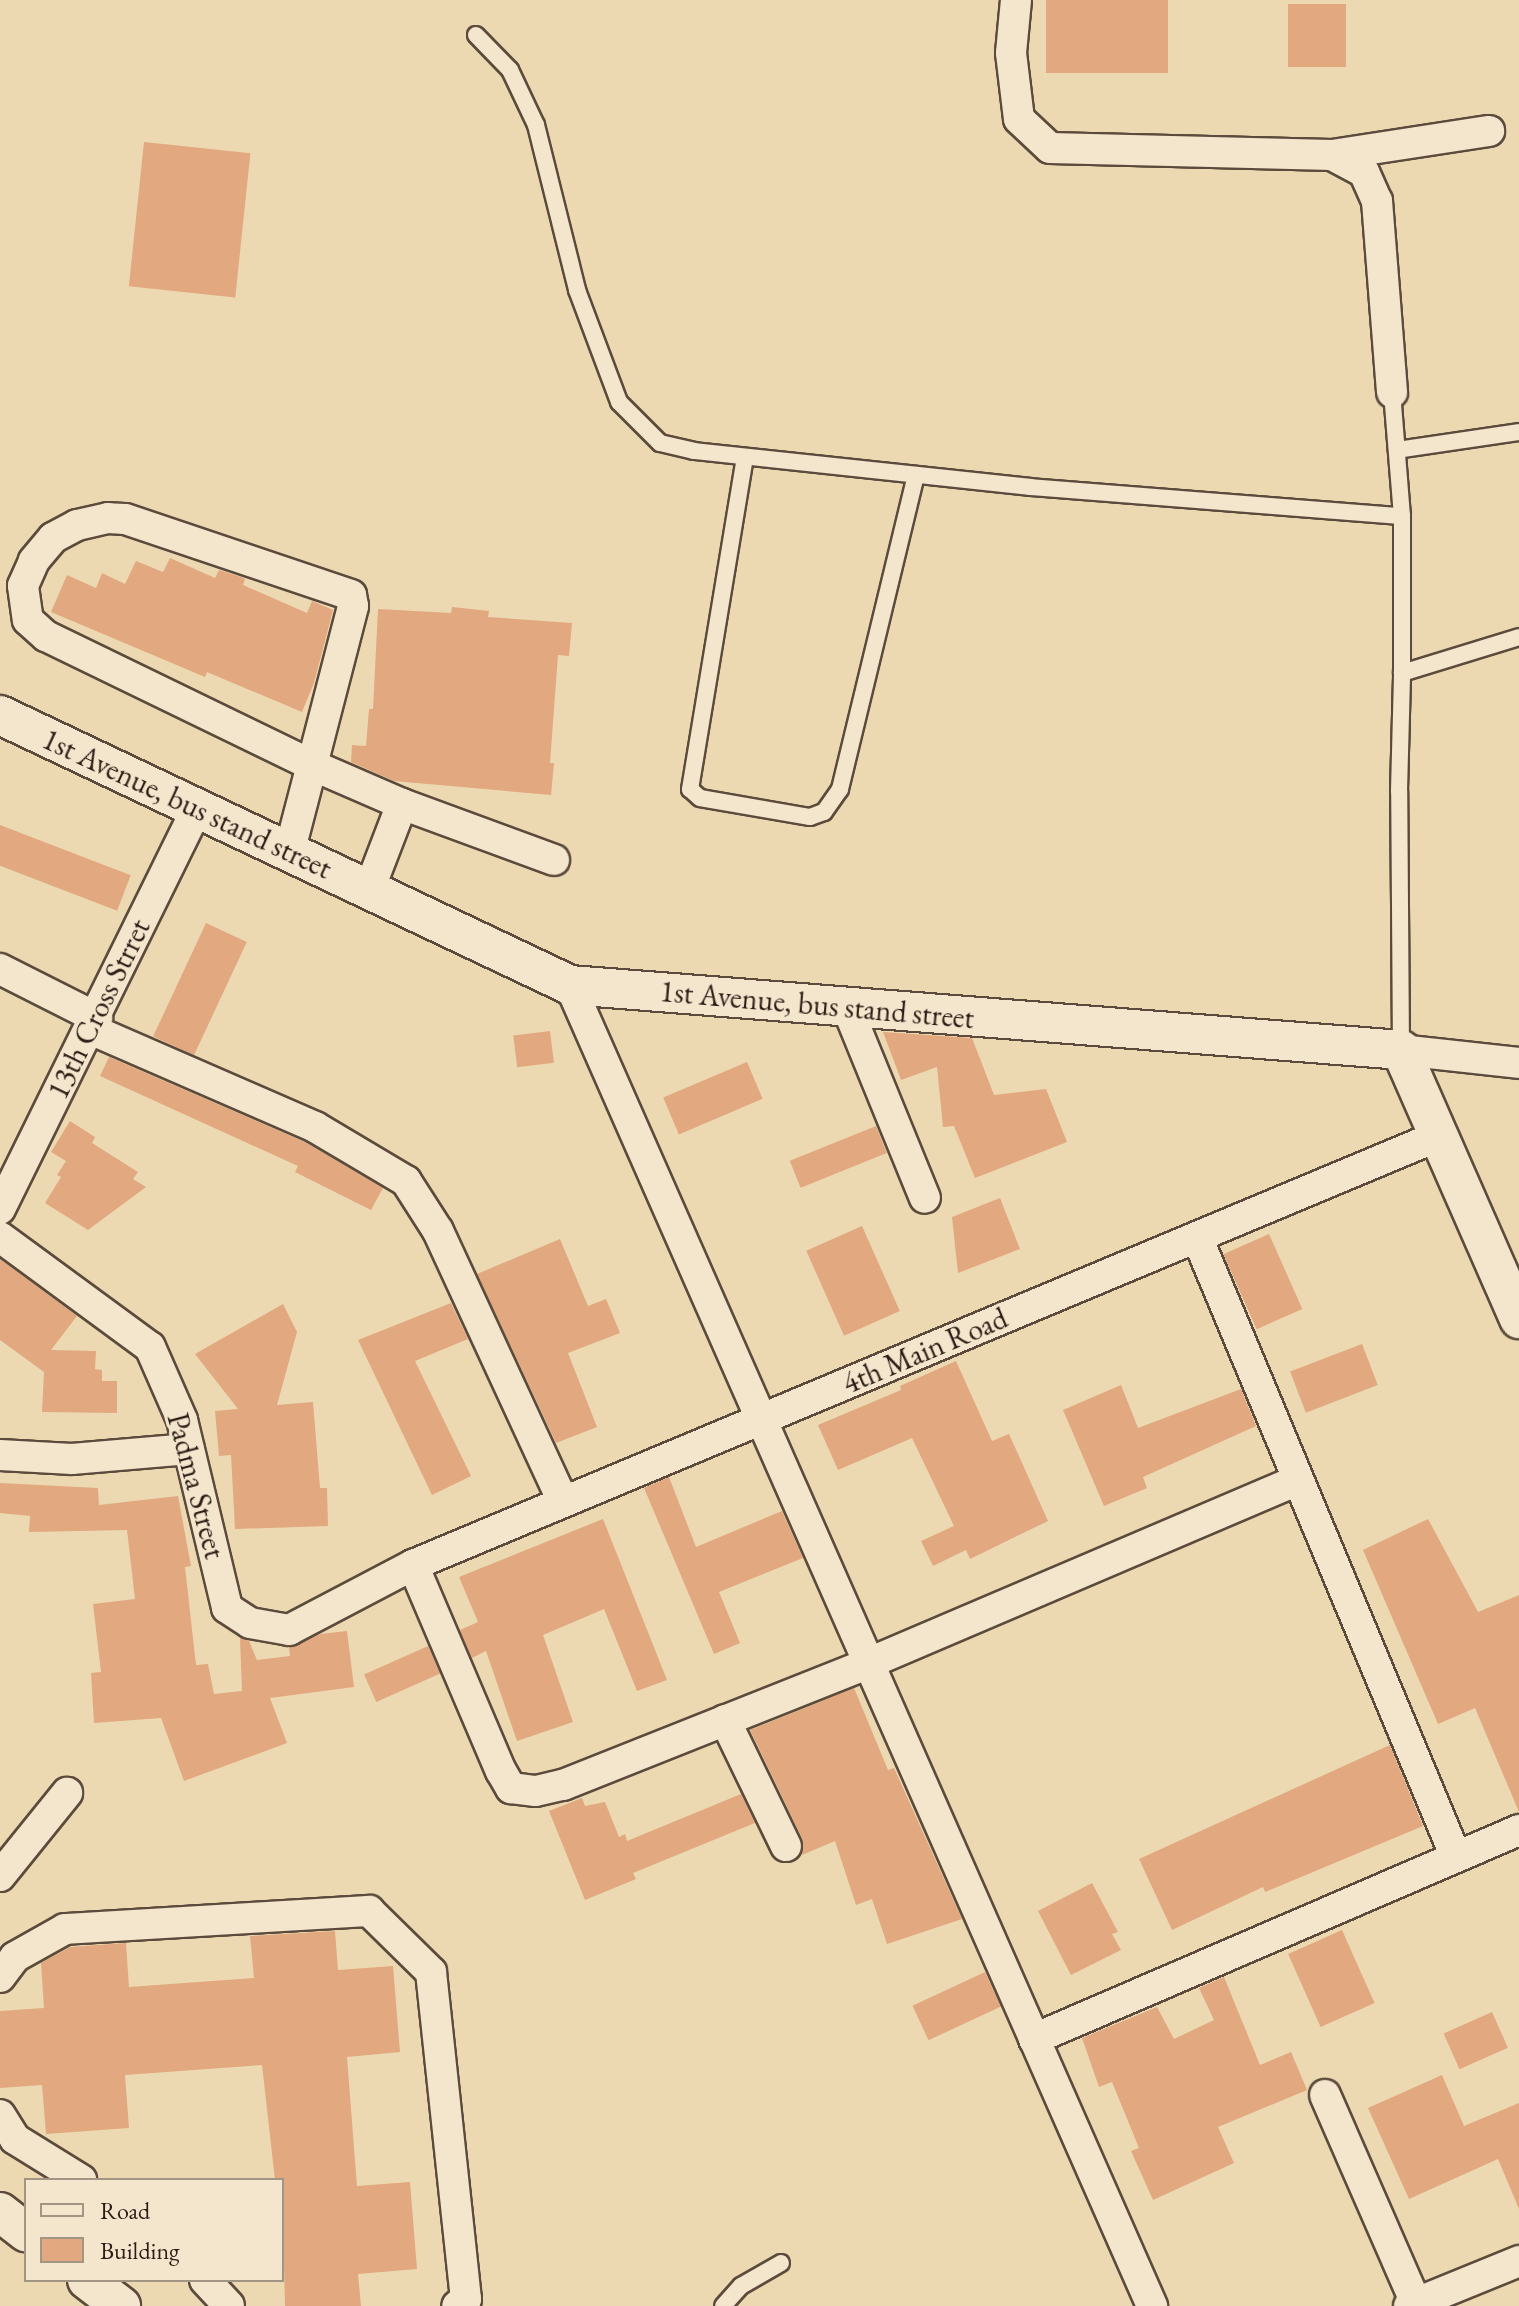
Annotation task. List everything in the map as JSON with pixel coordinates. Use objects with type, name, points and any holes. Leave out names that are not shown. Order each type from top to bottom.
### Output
[{"type":"street","points":[[1016,0],[1011,53],[1019,119],[1050,148],[1332,155],[1489,131]]},
{"type":"street","points":[[1332,155],[1364,172],[1377,201],[1392,392]]},
{"type":"street","points":[[289,853],[312,765],[353,606],[351,595],[125,519],[108,518],[77,525],[53,538],[34,561],[23,586],[28,620],[46,636],[312,765],[402,804],[554,860]]},
{"type":"street","name":"1st Avenue, bus stand street","points":[[0,715],[570,985],[1401,1050]]},
{"type":"street","points":[[369,890],[402,804]]},
{"type":"street","name":"13th Cross Strret","points":[[0,1209],[197,808]]},
{"type":"street","points":[[0,969],[93,1024],[315,1127],[406,1181],[438,1231],[563,1502]]},
{"type":"street","points":[[570,985],[1152,2306]]},
{"type":"street","points":[[847,1007],[925,1198]]},
{"type":"street","points":[[1519,1063],[1401,1050],[1519,1319]]},
{"type":"street","name":"4th Main Road","points":[[413,1565],[1438,1136]]},
{"type":"street","name":"Padma Street","points":[[0,1237],[150,1347],[182,1420],[227,1608],[250,1623],[289,1630],[413,1565]]},
{"type":"street","points":[[1197,1237],[1456,1857]]},
{"type":"street","points":[[0,1455],[72,1459],[189,1449]]},
{"type":"street","points":[[413,1565],[511,1788],[536,1791],[563,1785],[869,1663],[1298,1480]]},
{"type":"street","points":[[725,1720],[786,1846]]},
{"type":"street","points":[[0,1876],[67,1793]]},
{"type":"street","points":[[1034,2039],[1519,1830]]},
{"type":"street","points":[[0,1977],[15,1957],[65,1929],[369,1911],[431,1972],[466,2299],[457,2306]]},
{"type":"street","points":[[1325,2095],[1414,2305],[1519,2261]]},
{"type":"street","points":[[5,2137],[77,2178]]},
{"type":"street","points":[[0,2212],[24,2230]]},
{"type":"street","points":[[90,2282],[121,2306]]},
{"type":"street","points":[[207,2282],[229,2306]]},
{"type":"lane","points":[[476,35],[510,70],[536,125],[577,290],[619,402],[660,443],[694,451],[916,475],[1402,516]]},
{"type":"lane","points":[[1392,392],[1402,516],[1399,791],[1401,1050]]},
{"type":"lane","points":[[1397,450],[1519,432]]},
{"type":"lane","points":[[745,457],[690,789],[700,798],[810,817],[824,812],[840,789],[916,475]]},
{"type":"lane","points":[[1402,673],[1519,637]]},
{"type":"lane","points":[[723,2306],[741,2286],[781,2263]]},
{"type":"building","points":[[1046,0],[1168,0],[1168,73],[1046,73]]},
{"type":"building","points":[[1288,4],[1346,4],[1346,67],[1288,67]]},
{"type":"building","points":[[144,142],[250,153],[235,297],[129,286]]},
{"type":"building","points":[[170,558],[215,578],[219,570],[241,577],[245,579],[243,585],[307,613],[312,601],[333,610],[314,683],[302,712],[207,672],[205,677],[51,612],[67,575],[96,588],[102,573],[125,584],[136,561],[163,572]]},
{"type":"building","points":[[452,607],[489,611],[488,617],[572,623],[569,656],[558,655],[550,763],[554,763],[551,795],[394,781],[351,762],[352,745],[366,746],[369,709],[373,709],[378,609],[451,613]]},
{"type":"building","points":[[0,825],[131,875],[117,911],[0,866]]},
{"type":"building","points":[[206,923],[247,942],[194,1055],[153,1036]]},
{"type":"building","points":[[550,1031],[554,1063],[517,1067],[513,1036]]},
{"type":"building","points":[[883,1032],[972,1038],[994,1095],[1046,1089],[1067,1142],[975,1178],[954,1126],[943,1127],[937,1067],[901,1080]]},
{"type":"building","points":[[109,1057],[307,1143],[383,1188],[371,1210],[295,1172],[298,1166],[100,1076]]},
{"type":"building","points":[[747,1062],[763,1099],[679,1134],[663,1098]]},
{"type":"building","points":[[70,1121],[95,1137],[92,1143],[138,1172],[133,1179],[146,1187],[88,1230],[45,1203],[61,1177],[57,1175],[66,1161],[51,1152]]},
{"type":"building","points":[[876,1126],[887,1153],[801,1188],[790,1161]]},
{"type":"building","points":[[1000,1198],[1020,1249],[958,1273],[952,1217]]},
{"type":"building","points":[[862,1226],[900,1311],[844,1336],[806,1251]]},
{"type":"building","points":[[1269,1234],[1302,1309],[1257,1329],[1223,1254]]},
{"type":"building","points":[[560,1239],[588,1306],[606,1299],[620,1333],[568,1353],[597,1427],[556,1443],[477,1274]]},
{"type":"building","points":[[0,1259],[77,1316],[51,1350],[96,1351],[95,1369],[102,1370],[102,1381],[117,1381],[117,1413],[42,1412],[44,1372],[0,1340]]},
{"type":"building","points":[[451,1303],[468,1339],[415,1361],[471,1476],[432,1495],[358,1340]]},
{"type":"building","points":[[283,1304],[297,1332],[277,1405],[313,1402],[320,1488],[327,1488],[328,1526],[235,1529],[231,1455],[219,1456],[215,1411],[238,1409],[195,1354]]},
{"type":"building","points":[[1362,1344],[1378,1385],[1306,1413],[1290,1372]]},
{"type":"building","points":[[956,1361],[992,1441],[1009,1434],[1048,1521],[970,1559],[966,1550],[933,1566],[921,1541],[954,1526],[912,1438],[838,1470],[818,1425],[901,1390],[900,1386]]},
{"type":"building","points":[[1121,1385],[1138,1428],[1241,1389],[1256,1426],[1143,1477],[1147,1488],[1104,1506],[1063,1410]]},
{"type":"building","points":[[669,1477],[696,1547],[782,1511],[803,1558],[719,1592],[740,1643],[714,1654],[644,1488]]},
{"type":"building","points":[[0,1483],[98,1488],[99,1505],[178,1496],[191,1566],[185,1567],[196,1665],[208,1664],[214,1694],[242,1691],[240,1638],[249,1641],[257,1660],[290,1656],[289,1647],[321,1634],[347,1631],[354,1687],[270,1698],[287,1743],[184,1781],[161,1718],[94,1723],[91,1673],[101,1672],[93,1604],[135,1599],[127,1530],[29,1532],[30,1516],[0,1513]]},
{"type":"building","points":[[603,1519],[667,1680],[637,1691],[604,1609],[543,1635],[573,1722],[517,1741],[486,1651],[472,1658],[460,1630],[478,1622],[459,1577]]},
{"type":"building","points":[[1428,1519],[1478,1612],[1519,1595],[1519,1812],[1475,1708],[1438,1724],[1363,1550]]},
{"type":"building","points":[[428,1646],[440,1673],[376,1702],[364,1674]]},
{"type":"building","points":[[854,1688],[888,1770],[894,1768],[962,1919],[887,1944],[872,1899],[856,1905],[835,1841],[802,1855],[802,1838],[750,1730]]},
{"type":"building","points":[[1390,1745],[1423,1826],[1265,1892],[1263,1887],[1172,1930],[1139,1859]]},
{"type":"building","points":[[741,1794],[755,1823],[633,1873],[636,1879],[585,1900],[549,1811],[582,1798],[585,1806],[605,1802],[619,1837],[625,1834],[627,1841]]},
{"type":"building","points":[[1092,1883],[1118,1932],[1112,1934],[1121,1950],[1071,1975],[1038,1911]]},
{"type":"building","points":[[1342,1930],[1375,2003],[1321,2027],[1288,1954]]},
{"type":"building","points":[[335,1931],[338,1970],[393,1966],[400,2052],[347,2057],[357,2186],[410,2182],[417,2269],[358,2274],[361,2306],[285,2306],[284,2178],[275,2178],[262,2065],[125,2075],[129,2128],[46,2134],[42,2085],[0,2088],[0,2011],[44,2008],[41,1963],[70,1947],[126,1943],[129,1987],[254,1978],[250,1936]]},
{"type":"building","points":[[985,1972],[1001,2006],[929,2040],[912,2006]]},
{"type":"building","points":[[1224,1977],[1260,2065],[1291,2052],[1307,2090],[1218,2127],[1234,2163],[1153,2200],[1131,2151],[1139,2148],[1112,2082],[1099,2087],[1082,2038],[1157,2007],[1174,2039],[1214,2020],[1199,1988]]},
{"type":"building","points":[[1492,2012],[1508,2048],[1459,2069],[1444,2034]]},
{"type":"building","points":[[1442,2075],[1464,2126],[1519,2103],[1519,2209],[1498,2159],[1409,2199],[1368,2108]]}]
